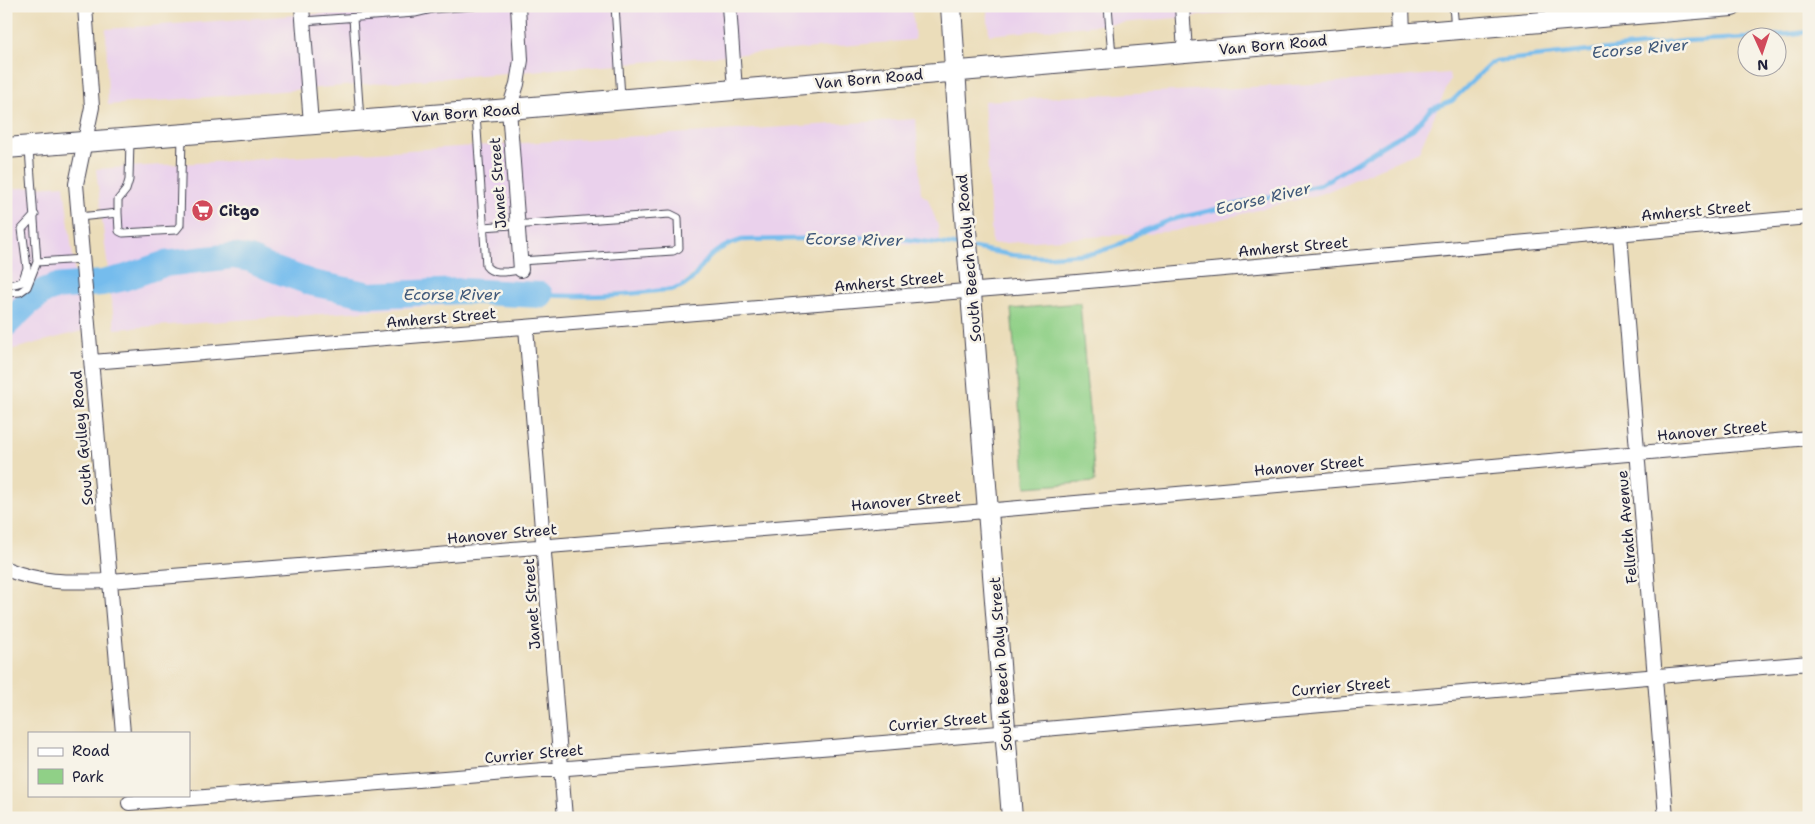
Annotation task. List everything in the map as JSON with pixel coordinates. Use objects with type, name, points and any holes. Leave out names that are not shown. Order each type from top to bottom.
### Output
[{"type":"main road","name":"South Beech Daly Road","points":[[951,6],[968,262],[989,510]]},
{"type":"main road","name":"Van Born Road","points":[[6,148],[476,112],[1404,34],[1624,11],[1732,6]]},
{"type":"main road","name":"South Beech Daly Street","points":[[989,510],[1012,818]]},
{"type":"street","name":"South Gulley Road","points":[[85,6],[92,107],[76,184],[123,732]]},
{"type":"street","points":[[302,6],[311,124]]},
{"type":"street","name":"Janet Street","points":[[518,6],[521,60],[517,84],[509,109],[520,265]]},
{"type":"street","points":[[729,6],[735,90]]},
{"type":"street","points":[[1182,6],[1185,52]]},
{"type":"street","points":[[1402,6],[1404,34]]},
{"type":"street","name":"Amherst Street","points":[[92,362],[971,291],[1809,217]]},
{"type":"street","name":"Fellrath Avenue","points":[[1620,234],[1666,818]]},
{"type":"street","name":"Janet Street","points":[[526,328],[564,818]]},
{"type":"street","name":"Hanover Street","points":[[6,569],[52,582],[110,581],[989,510],[1809,438]]},
{"type":"street","name":"Currier Street","points":[[190,795],[561,768],[1006,732],[1809,663]]},
{"type":"street","name":"Currier Street","points":[[128,799],[170,796]]},
{"type":"street","points":[[128,799],[130,818]]},
{"type":"lane","points":[[303,21],[415,13],[474,6]]},
{"type":"lane","points":[[615,6],[622,100]]},
{"type":"lane","points":[[1108,6],[1113,58]]},
{"type":"lane","points":[[1453,6],[1455,29]]},
{"type":"lane","points":[[353,18],[360,120]]},
{"type":"lane","points":[[476,112],[483,227],[486,266],[489,270],[494,272],[520,265],[672,251],[679,248],[678,218],[670,214],[483,227]]},
{"type":"lane","points":[[130,138],[129,180],[126,190],[118,200],[119,231],[123,233],[176,230],[180,225],[182,135]]},
{"type":"lane","points":[[6,293],[20,292],[27,287],[37,262],[29,146]]},
{"type":"lane","points":[[79,217],[118,213]]},
{"type":"lane","points":[[6,286],[22,282],[25,275],[27,268],[22,229],[35,215]]},
{"type":"lane","points":[[37,262],[83,264]]},
{"type":"shaded area","points":[[422,6],[912,6],[915,40],[108,105],[106,29]]},
{"type":"shaded area","points":[[987,6],[1308,6],[989,35]]},
{"type":"shaded area","points":[[1449,73],[1450,80],[1419,151],[1324,193],[1175,231],[992,244],[984,101],[1312,84]]},
{"type":"shaded area","points":[[916,119],[921,194],[928,199],[938,226],[940,245],[794,240],[730,243],[707,260],[678,288],[115,329],[96,169]]},
{"type":"shaded area","points":[[64,185],[82,331],[6,351],[6,189]]},
{"type":"green space","points":[[1080,303],[1095,482],[1026,487],[1011,309]]},
{"type":"waterway","name":"Ecorse River","points":[[1788,34],[1809,32]]},
{"type":"waterway","name":"Ecorse River","points":[[974,248],[1012,255],[1041,257],[1094,253],[1116,246],[1145,230],[1170,220],[1320,185],[1413,129],[1431,109],[1452,101],[1490,64],[1496,61],[1684,41],[1738,38]]},
{"type":"waterway","name":"Ecorse River","points":[[540,295],[613,295],[675,289],[689,282],[706,261],[718,251],[742,240],[887,237],[961,246]]},
{"type":"waterway","name":"Ecorse River","points":[[6,324],[28,303],[44,291],[55,287],[102,283],[124,278],[164,264],[233,256],[250,259],[312,283],[370,295],[461,291],[540,295]]},
{"type":"place","name":"Citgo","points":[[203,211]]}]
